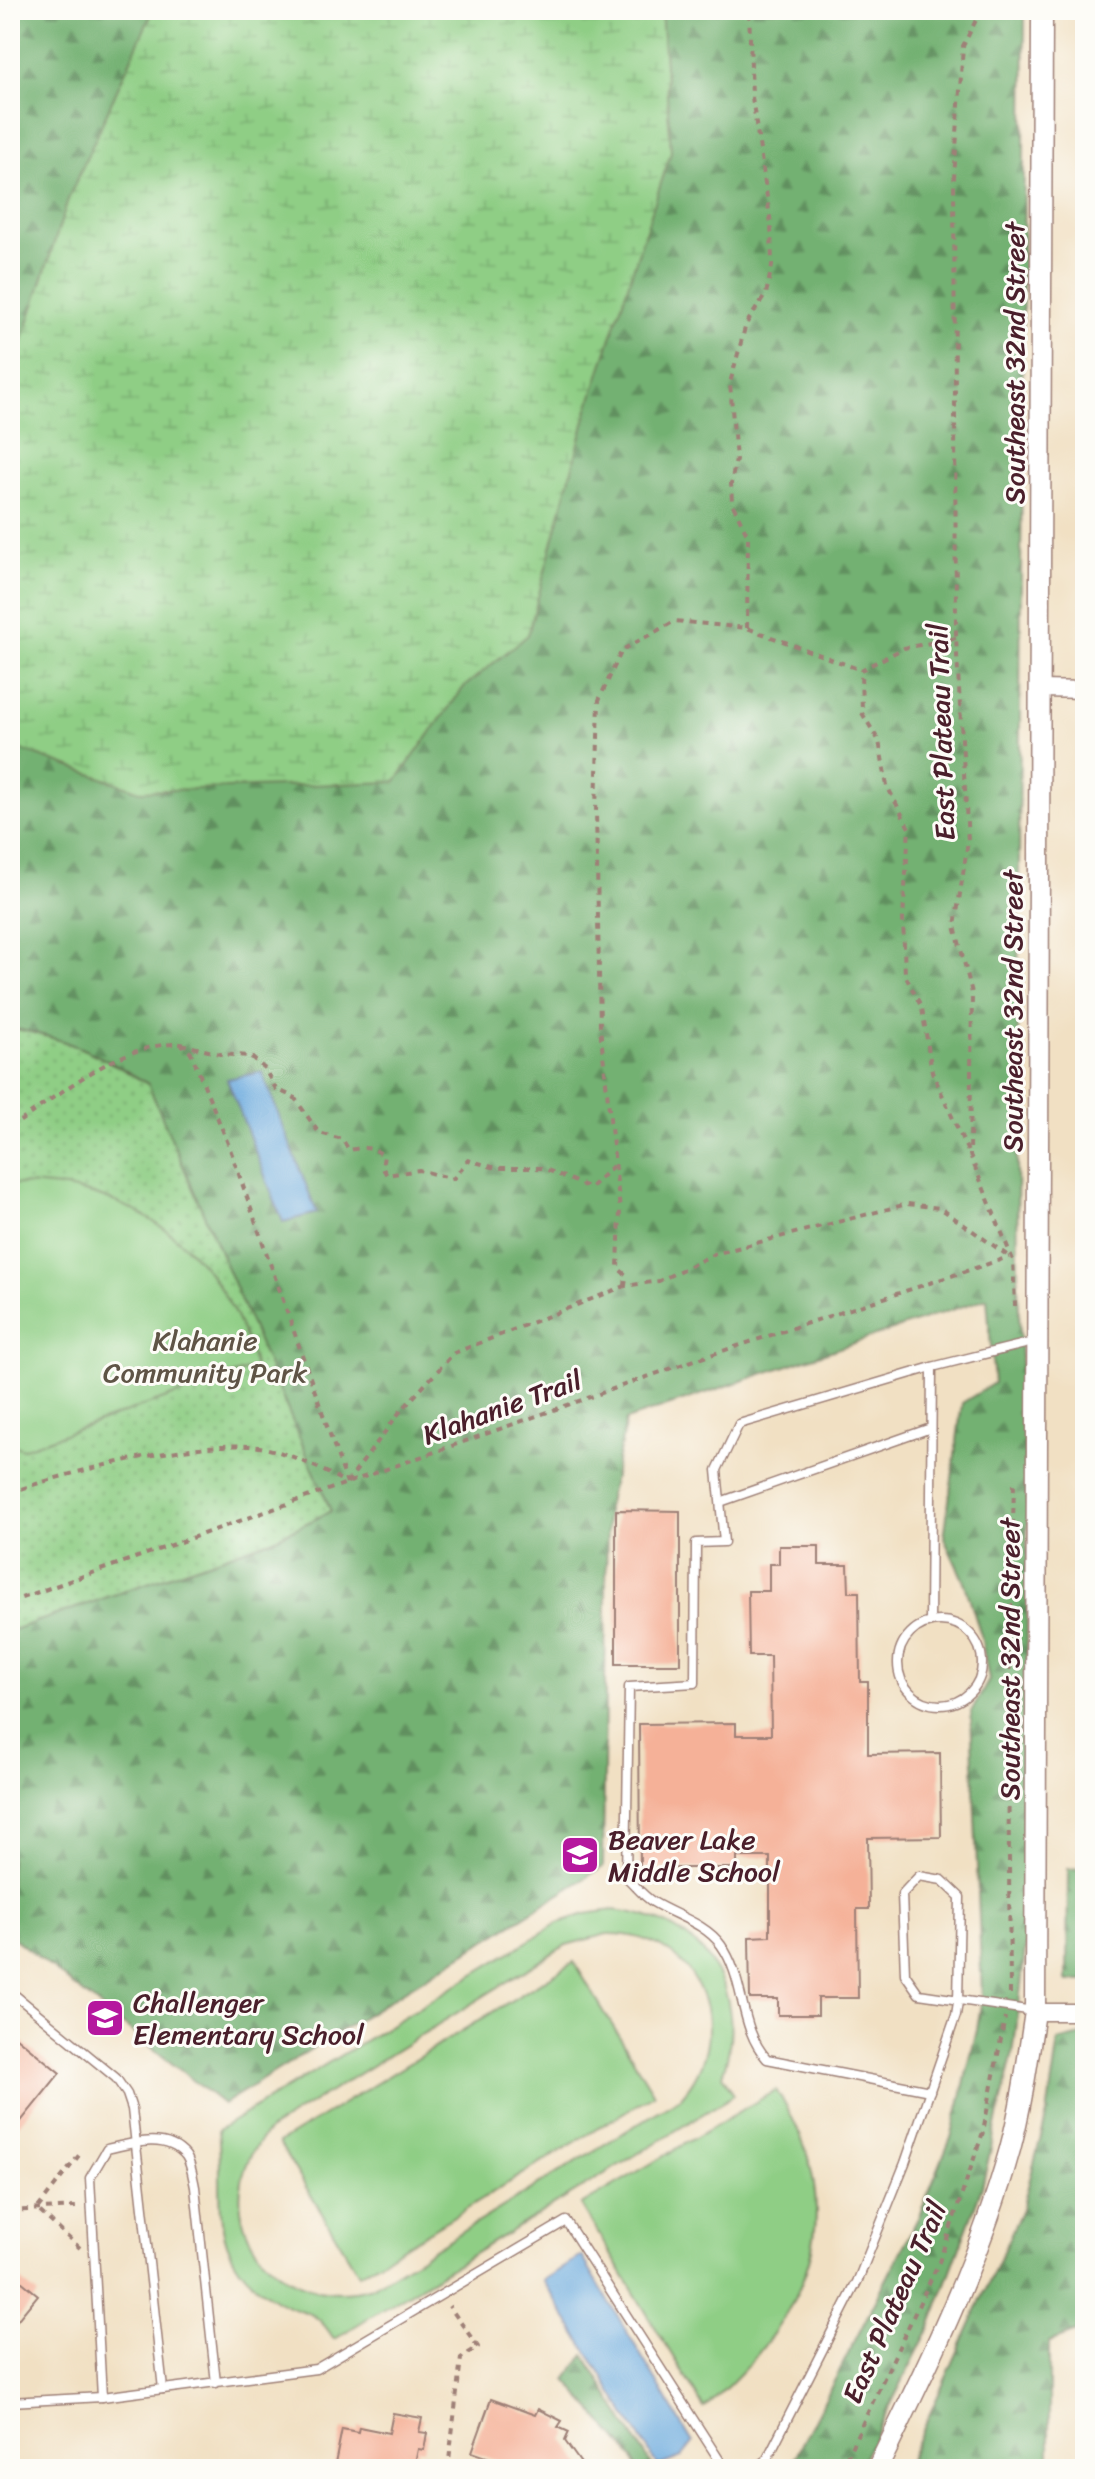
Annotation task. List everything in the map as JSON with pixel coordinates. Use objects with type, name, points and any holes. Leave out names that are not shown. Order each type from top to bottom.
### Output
[{"type":"street","name":"Southeast 32nd Street","points":[[877,2469],[929,2365],[988,2221],[1010,2148],[1035,2012],[1042,10]]},
{"type":"street","points":[[1041,689],[1085,690]]},
{"type":"street","points":[[1035,2012],[1085,2012]]},
{"type":"lane","points":[[930,2091],[767,2059],[750,2033],[738,1974],[723,1947],[696,1924],[650,1900],[626,1877],[629,1687],[695,1683],[696,1543],[724,1542],[723,1501],[717,1470],[739,1424],[932,1367],[1038,1341]]},
{"type":"lane","points":[[930,1622],[932,1367]]},
{"type":"lane","points":[[723,1501],[931,1428]]},
{"type":"lane","points":[[943,1621],[968,1631],[981,1654],[979,1680],[971,1692],[949,1705],[921,1701],[910,1692],[898,1666],[906,1638],[930,1622],[943,1621]]},
{"type":"lane","points":[[754,2469],[767,2459],[858,2280],[930,2091],[958,2002],[960,1897],[942,1880],[919,1876],[902,1894],[905,1974],[919,1994],[958,2002],[1035,2012]]},
{"type":"lane","points":[[10,1991],[116,2078],[127,2094],[136,2142],[163,2389]]},
{"type":"lane","points":[[102,2397],[90,2178],[107,2149],[136,2142],[165,2141],[186,2156],[195,2187],[216,2383]]},
{"type":"lane","points":[[10,2402],[102,2397],[316,2369],[566,2221],[725,2469]]},
{"type":"path","points":[[747,628],[748,536],[732,503],[731,483],[736,460],[730,383],[746,324],[766,294],[772,266],[771,224],[752,97],[749,10]]},
{"type":"path","name":"East Plateau Trail","points":[[981,10],[963,46],[954,178],[956,638],[968,841],[955,926],[972,993],[970,1155],[1009,1257],[1013,1260],[1016,1346]]},
{"type":"path","points":[[625,1286],[626,1275],[618,1268],[620,1210],[600,1027],[597,932],[599,700],[622,650],[675,621],[747,628],[861,670],[904,648],[956,638]]},
{"type":"path","points":[[861,670],[862,713],[879,741],[887,786],[909,828],[903,918],[905,975],[922,1008],[932,1072],[953,1126],[970,1155]]},
{"type":"path","points":[[10,1128],[112,1061],[163,1043],[181,1044],[220,1054],[250,1056],[264,1068],[276,1089],[294,1097],[319,1133],[342,1139],[349,1150],[367,1146],[376,1150],[384,1156],[382,1167],[387,1175],[419,1170],[453,1179],[468,1160],[496,1168],[543,1168],[590,1188],[613,1166]]},
{"type":"path","points":[[181,1044],[191,1053],[229,1146],[347,1483]]},
{"type":"path","points":[[347,1483],[399,1413],[454,1353],[625,1286],[659,1281],[714,1254],[907,1204],[940,1208],[1009,1257]]},
{"type":"path","name":"Klahanie Trail","points":[[10,1602],[689,1362],[1009,1257]]},
{"type":"path","points":[[10,1493],[180,1450],[259,1447],[320,1469],[347,1483]]},
{"type":"path","name":"East Plateau Trail","points":[[841,2469],[939,2262],[983,2132],[1012,1980],[1008,1734],[1015,1473]]},
{"type":"path","points":[[37,2209],[80,2154]]},
{"type":"path","points":[[10,2211],[76,2207]]},
{"type":"path","points":[[37,2209],[80,2248]]},
{"type":"path","points":[[441,2295],[478,2347],[461,2358],[448,2469]]},
{"type":"green space","points":[[10,10],[1025,10],[1017,1151],[1018,1288],[1027,1498],[1027,1931],[1014,2048],[982,2187],[930,2327],[858,2469],[789,2469],[919,2216],[951,2138],[982,1997],[971,1712],[989,1680],[981,1636],[965,1584],[944,1538],[962,1403],[994,1383],[987,1298],[626,1420],[607,1508],[603,1867],[223,2104],[10,1935],[10,1631],[274,1539],[331,1511],[148,1084],[82,1048],[48,1036],[10,1028]]},
{"type":"green space","points":[[153,10],[661,10],[671,152],[588,409],[528,635],[464,687],[395,782],[140,791],[10,746],[10,379],[69,197]]},
{"type":"green space","name":"Klahanie Community Park","points":[[10,1028],[82,1048],[147,1084],[182,1039],[331,1512],[274,1539],[10,1632]]},
{"type":"green space","name":"Klahanie Community Park","points":[[10,1184],[54,1186],[95,1195],[133,1210],[166,1230],[195,1256],[220,1288],[240,1325],[255,1367],[22,1449],[10,1443]]},
{"type":"green space","points":[[1085,1868],[1085,1981],[1067,1981],[1068,1869]]},
{"type":"green space","points":[[613,1910],[644,1916],[671,1927],[694,1943],[712,1964],[724,1988],[730,2015],[730,2044],[722,2075],[734,2095],[334,2339],[314,2316],[276,2300],[253,2283],[237,2264],[222,2224],[218,2130],[558,1923],[585,1914]],"holes":[[[607,1934],[639,1938],[665,1950],[686,1968],[700,1990],[707,2017],[707,2044],[698,2072],[680,2098],[372,2287],[336,2292],[303,2286],[276,2270],[256,2248],[243,2221],[241,2190],[249,2159],[270,2129],[566,1945]]]},
{"type":"green space","points":[[574,1962],[654,2094],[359,2274],[279,2143]]},
{"type":"green space","points":[[1085,2034],[1085,2329],[1049,2342],[1049,2469],[905,2469],[1022,2209],[1047,2114],[1058,2041]]},
{"type":"green space","points":[[776,2090],[800,2136],[813,2180],[816,2222],[809,2262],[793,2301],[770,2339],[740,2374],[704,2408],[581,2205]]},
{"type":"green space","points":[[584,2355],[654,2469],[637,2469],[633,2458],[566,2380]]},
{"type":"water","points":[[262,1072],[317,1213],[283,1222],[227,1079]]},
{"type":"water","points":[[582,2256],[693,2443],[682,2457],[658,2466],[543,2280]]},
{"type":"building","points":[[616,1510],[680,1511],[680,1664],[616,1664]]},
{"type":"building","points":[[779,1546],[819,1546],[819,1565],[848,1565],[849,1592],[859,1592],[860,1682],[868,1682],[868,1754],[940,1753],[941,1837],[868,1838],[869,1909],[857,1909],[858,1998],[818,1998],[818,2015],[778,2015],[778,1999],[750,1999],[749,1937],[770,1936],[770,1857],[737,1857],[737,1868],[640,1868],[639,1724],[736,1723],[736,1735],[771,1735],[770,1656],[749,1656],[748,1591],[769,1591],[769,1564],[779,1564]]},
{"type":"building","points":[[10,2032],[60,2073],[10,2135]]},
{"type":"building","points":[[10,2272],[38,2295],[10,2329]]},
{"type":"building","points":[[491,2399],[535,2415],[538,2409],[562,2421],[558,2427],[569,2432],[565,2441],[585,2469],[521,2469],[472,2452]]},
{"type":"building","points":[[393,2413],[422,2418],[419,2432],[427,2433],[424,2450],[418,2449],[414,2469],[334,2469],[342,2429],[358,2432],[359,2427],[389,2433]]},
{"type":"place","name":"Beaver Lake Middle School","points":[[580,1855]]},
{"type":"place","name":"Challenger Elementary School","points":[[105,2018]]}]
